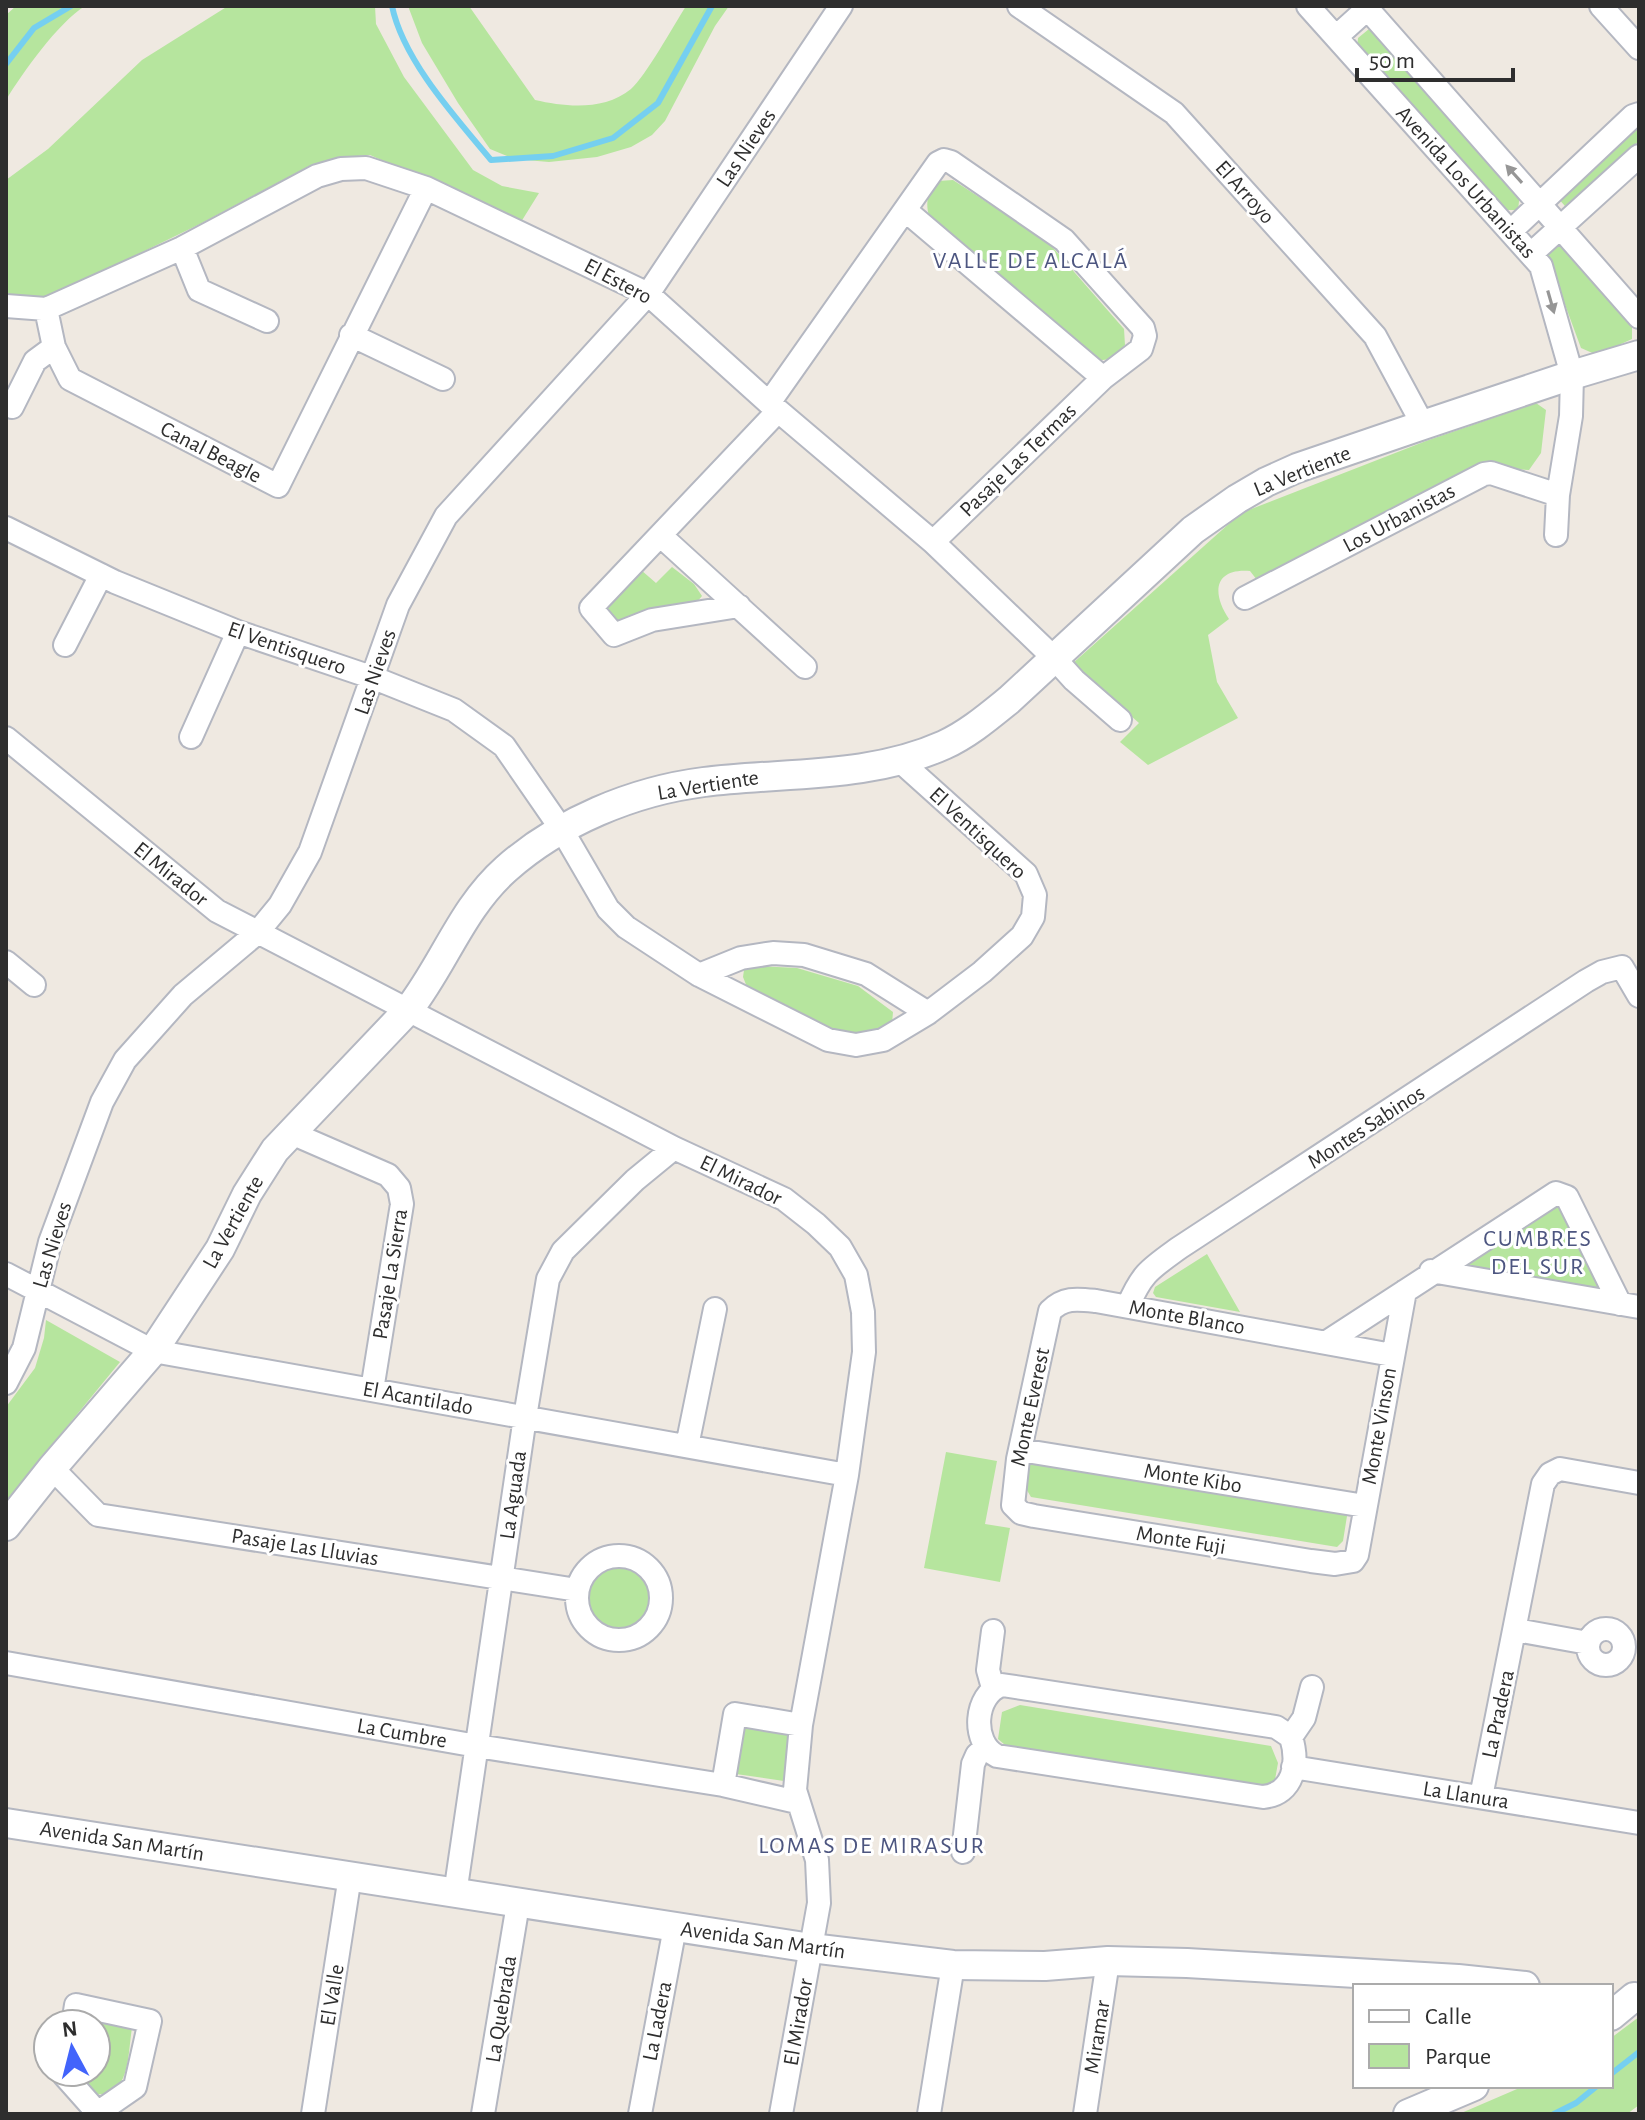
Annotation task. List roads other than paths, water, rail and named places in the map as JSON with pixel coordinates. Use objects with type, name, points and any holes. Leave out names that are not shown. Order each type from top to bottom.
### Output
[{"type":"street","name":"Las Nieves","points":[[6,1383],[24,1348],[50,1242],[102,1102],[125,1060],[183,995],[257,933],[280,905],[310,852],[398,605],[446,516],[648,294],[841,6]]},
{"type":"street","name":"El Arroyo","points":[[1019,6],[1174,113],[1375,336],[1423,425]]},
{"type":"street","name":"Avenida Los Urbanistas","points":[[1308,6],[1541,266],[1572,375],[1571,416],[1558,495],[1556,535]]},
{"type":"street","points":[[1601,6],[1639,48]]},
{"type":"street","name":"Avenida Los Urbanistas","points":[[1336,37],[1366,8],[1639,317]]},
{"type":"street","points":[[1511,231],[1633,116],[1639,114]]},
{"type":"street","points":[[1531,254],[1639,156]]},
{"type":"street","name":"Pasaje Las Termas","points":[[739,606],[652,620],[614,635],[591,608],[661,536],[774,407],[905,210],[938,163],[944,160],[1064,240],[1143,328],[1145,336],[1141,349],[1103,378],[933,542]]},
{"type":"street","name":"El Estero","points":[[6,306],[46,309],[182,248],[317,176],[341,169],[366,168],[426,188],[648,294],[774,407],[933,542],[1074,680],[1120,720]]},
{"type":"street","name":"Canal Beagle","points":[[46,309],[54,347],[70,379],[278,486],[426,188]]},
{"type":"street","points":[[905,210],[1103,378]]},
{"type":"street","points":[[182,248],[199,290],[267,321]]},
{"type":"street","points":[[351,335],[443,379]]},
{"type":"street","points":[[12,407],[35,361],[54,347]]},
{"type":"street","name":"La Vertiente","points":[[6,1526],[153,1351],[220,1249],[262,1170],[289,1132],[409,1009],[427,985],[470,910],[490,884],[524,854],[562,830],[608,808],[666,789],[702,782],[851,771],[899,760],[946,744],[986,719],[1193,530],[1237,499],[1297,468],[1639,355]]},
{"type":"street","name":"Los Urbanistas","points":[[1245,598],[1484,474],[1491,473],[1558,495]]},
{"type":"street","name":"El Ventisquero","points":[[6,528],[101,575],[238,632],[374,678],[454,710],[504,746],[562,830],[608,909],[626,927],[699,975],[815,1034],[842,1044],[883,1040],[928,1013],[982,972],[1022,936],[1033,917],[1035,895],[1026,874],[899,760]]},
{"type":"street","points":[[661,536],[805,667]]},
{"type":"street","points":[[65,645],[101,575]]},
{"type":"street","points":[[191,737],[238,632]]},
{"type":"street","name":"El Mirador","points":[[6,738],[217,911],[674,1148],[784,1199],[840,1247],[856,1275],[863,1312],[864,1352],[847,1475],[801,1725],[796,1779],[797,1802],[812,1840],[819,1880],[816,1926],[781,2114]]},
{"type":"street","points":[[699,975],[741,958],[773,953],[804,955],[866,974],[928,1013]]},
{"type":"street","points":[[6,962],[34,985]]},
{"type":"street","name":"Montes Sabinos","points":[[1128,1306],[1138,1282],[1179,1248],[1586,981],[1602,972],[1622,967],[1639,996]]},
{"type":"street","name":"Pasaje La Sierra","points":[[289,1132],[388,1175],[399,1188],[402,1204],[372,1390]]},
{"type":"street","name":"La Aguada","points":[[455,1894],[545,1287],[556,1260],[591,1222],[674,1148]]},
{"type":"street","points":[[1327,1342],[1431,1271],[1556,1193],[1567,1197],[1630,1306]]},
{"type":"street","points":[[1431,1271],[1630,1306]]},
{"type":"street","name":"El Acantilado","points":[[6,1274],[153,1351],[847,1475]]},
{"type":"street","name":"Monte Vinson","points":[[1353,1561],[1357,1555],[1405,1291]]},
{"type":"street","name":"Monte Blanco","points":[[1050,1311],[1059,1302],[1074,1298],[1392,1355]]},
{"type":"street","points":[[687,1446],[715,1309]]},
{"type":"street","name":"Monte Everest","points":[[1013,1505],[1020,1450],[1050,1311]]},
{"type":"street","name":"Monte Kibo","points":[[1020,1450],[1365,1506]]},
{"type":"street","name":"Pasaje Las Lluvias","points":[[52,1468],[98,1515],[577,1590]]},
{"type":"street","name":"La Pradera","points":[[1481,1797],[1543,1484],[1550,1474],[1560,1469],[1639,1483]]},
{"type":"street","name":"Monte Fuji","points":[[1013,1505],[1021,1513],[1034,1516],[1311,1561],[1335,1564],[1353,1561]]},
{"type":"street","points":[[1516,1630],[1588,1643]]},
{"type":"street","points":[[993,1631],[988,1670],[993,1688]]},
{"type":"street","name":"La Cumbre","points":[[6,1663],[477,1746],[723,1785],[797,1802]]},
{"type":"street","points":[[1010,1685],[1276,1727],[1291,1737],[1295,1754],[1288,1786],[1273,1796],[1263,1797],[997,1756],[986,1747],[979,1731],[984,1698],[993,1688],[1010,1685]]},
{"type":"street","points":[[1291,1737],[1304,1718],[1312,1687]]},
{"type":"street","points":[[723,1785],[735,1714],[801,1725]]},
{"type":"street","points":[[963,1852],[973,1764],[986,1747]]},
{"type":"street","name":"La Llanura","points":[[1293,1767],[1639,1823]]},
{"type":"street","name":"Avenida San Martín","points":[[6,1823],[811,1948],[953,1965],[1045,1966],[1108,1961],[1506,1984]]},
{"type":"street","name":"El Valle","points":[[313,2114],[350,1876]]},
{"type":"street","name":"La Quebrada","points":[[483,2114],[518,1904]]},
{"type":"street","name":"La Ladera","points":[[640,2114],[675,1927]]},
{"type":"street","name":"Miramar","points":[[1085,2114],[1108,1961]]},
{"type":"street","points":[[929,2114],[953,1965]]},
{"type":"street","points":[[1613,2014],[1631,1995]]},
{"type":"street","points":[[75,2088],[96,2113],[135,2087],[150,2021],[112,2013]]},
{"type":"street","points":[[1408,2114],[1469,2088]]},
{"type":"waterway","points":[[6,64],[34,28],[71,6]]},
{"type":"waterway","points":[[392,6],[407,47],[432,88],[491,160],[553,156],[613,138],[658,103],[712,6]]},
{"type":"waterway","points":[[1613,2072],[1639,2052]]},
{"type":"waterway","points":[[1554,2114],[1576,2103],[1595,2088]]},
{"type":"district","name":"VALLE DE ALCALÁ","points":[[1031,261]]},
{"type":"district","name":"CUMBRES DEL SUR","points":[[1538,1253]]},
{"type":"district","name":"LOMAS DE MIRASUR","points":[[872,1846]]}]
